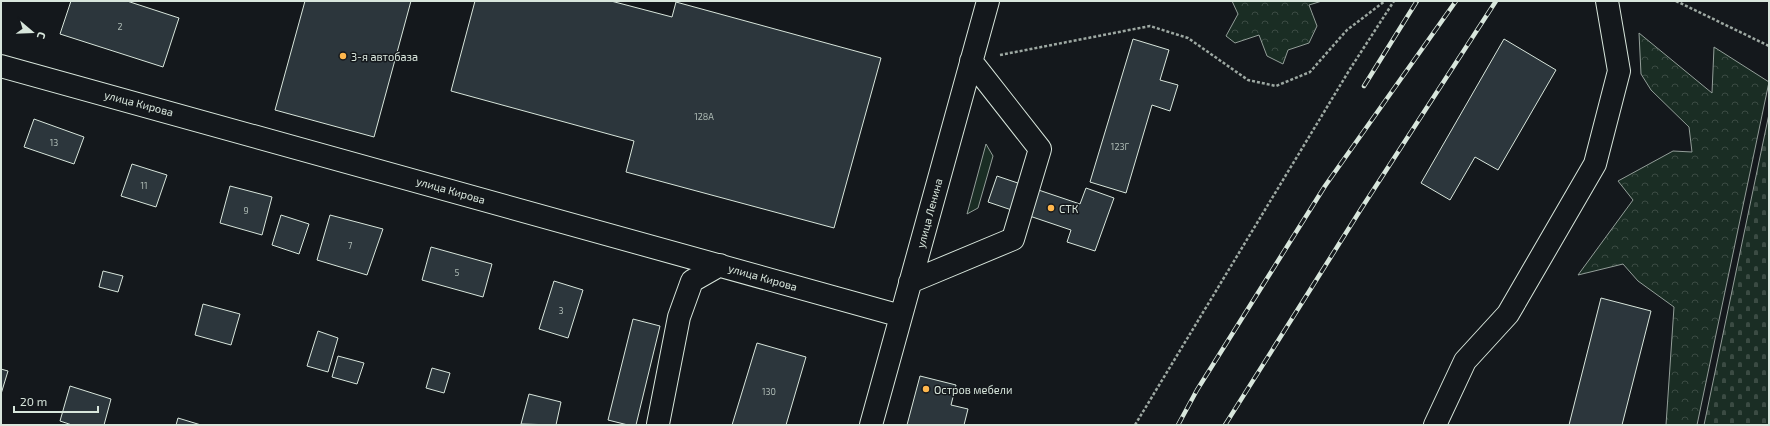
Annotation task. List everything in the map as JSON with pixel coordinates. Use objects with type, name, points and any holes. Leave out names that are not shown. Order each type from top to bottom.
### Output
[{"type":"street","name":"улица Ленина","points":[[871,425],[988,1]]},
{"type":"street","points":[[1435,425],[1464,361],[1508,314],[1595,164],[1619,71],[1607,1]]},
{"type":"street","points":[[910,282],[1013,239],[1040,149],[971,61]]},
{"type":"street","name":"улица Кирова","points":[[1,66],[901,316]]},
{"type":"street","points":[[658,424],[679,317],[692,281],[720,265]]},
{"type":"path","points":[[971,61],[1150,26],[1188,38],[1248,80],[1276,86],[1310,72],[1348,30],[1384,1]]},
{"type":"path","points":[[1135,425],[1350,69],[1394,1]]},
{"type":"path","points":[[1676,1],[1769,46]]},
{"type":"green space","points":[[1232,1],[1322,1],[1309,5],[1317,26],[1309,43],[1288,50],[1283,64],[1267,56],[1259,35],[1235,43],[1226,36],[1238,14]]},
{"type":"green space","points":[[1639,33],[1712,93],[1714,47],[1769,82],[1697,425],[1666,425],[1674,307],[1638,281],[1623,264],[1578,275],[1633,200],[1618,181],[1673,151],[1692,152],[1689,127],[1651,90],[1641,74]]},
{"type":"green space","points":[[1769,114],[1769,425],[1704,425],[1765,133]]},
{"type":"green space","points":[[986,144],[993,156],[978,208],[967,214]]},
{"type":"building","points":[[71,1],[127,1],[179,18],[163,67],[60,34]]},
{"type":"building","name":"3-я автобаза","points":[[305,1],[411,1],[374,137],[275,110]]},
{"type":"building","points":[[475,1],[611,1],[672,17],[676,2],[881,58],[834,228],[626,172],[634,141],[451,91]]},
{"type":"building","points":[[1133,39],[1169,50],[1160,80],[1178,85],[1170,111],[1152,105],[1126,193],[1090,182]]},
{"type":"building","points":[[1504,39],[1556,70],[1498,170],[1475,157],[1450,200],[1421,183]]},
{"type":"building","points":[[34,119],[84,137],[74,164],[24,147]]},
{"type":"building","points":[[132,164],[167,175],[156,207],[121,196]]},
{"type":"building","points":[[997,176],[1080,204],[1086,188],[1114,198],[1095,251],[1067,242],[1071,230],[988,202]]},
{"type":"building","points":[[230,186],[272,197],[262,235],[220,223]]},
{"type":"building","points":[[281,215],[309,224],[299,254],[272,245]]},
{"type":"building","points":[[330,215],[383,229],[367,275],[317,260]]},
{"type":"building","points":[[431,247],[492,264],[483,297],[422,280]]},
{"type":"building","points":[[103,271],[123,276],[118,292],[99,287]]},
{"type":"building","points":[[554,281],[583,290],[568,338],[539,329]]},
{"type":"building","points":[[1601,298],[1651,311],[1622,425],[1569,425]]},
{"type":"building","points":[[203,304],[240,314],[231,345],[195,335]]},
{"type":"building","points":[[633,319],[660,326],[636,425],[628,425],[608,420]]},
{"type":"building","points":[[318,331],[338,338],[328,372],[307,366]]},
{"type":"building","points":[[757,343],[806,357],[786,425],[732,425]]},
{"type":"building","points":[[338,356],[364,363],[357,384],[332,377]]},
{"type":"building","points":[[432,368],[450,373],[444,393],[426,388]]},
{"type":"building","points":[[1,369],[8,371],[1,394]]},
{"type":"building","points":[[920,376],[956,385],[951,405],[968,409],[964,425],[907,425]]},
{"type":"building","points":[[70,386],[111,399],[104,425],[72,425],[60,421]]},
{"type":"building","points":[[529,394],[561,402],[556,425],[521,424]]},
{"type":"building","points":[[178,418],[201,425],[176,425]]},
{"type":"railway","points":[[1364,86],[1417,1]]},
{"type":"railway","points":[[1178,425],[1197,390],[1325,186],[1456,1]]},
{"type":"railway","points":[[1225,425],[1361,209],[1496,1]]},
{"type":"place","name":"3-я автобаза","points":[[343,56]]},
{"type":"place","name":"СТК","points":[[1051,208]]},
{"type":"place","name":"Остров мебели","points":[[926,389]]}]
